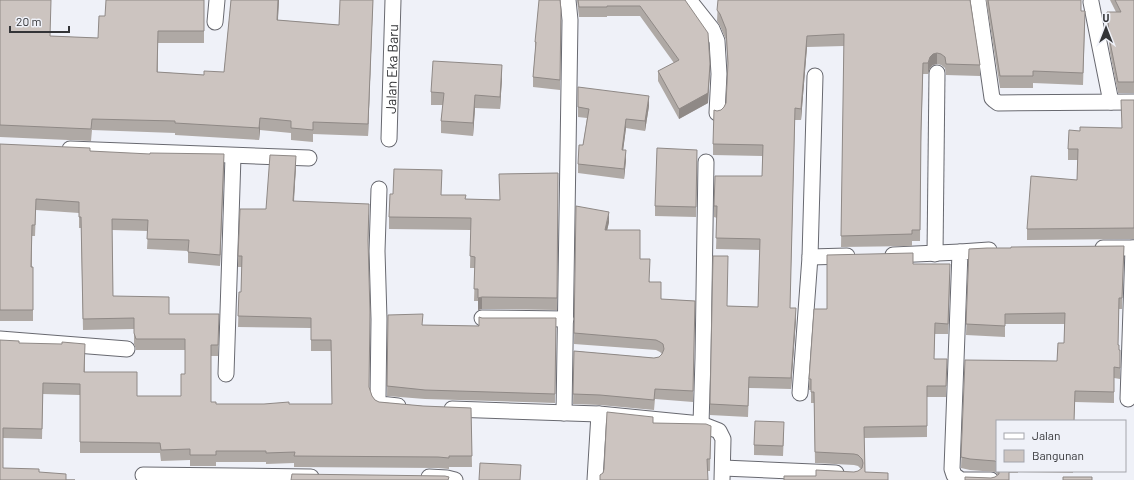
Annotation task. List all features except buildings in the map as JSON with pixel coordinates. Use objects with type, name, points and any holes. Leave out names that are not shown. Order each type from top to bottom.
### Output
[{"type":"street","points":[[215,22],[217,0]]},
{"type":"street","name":"Jalan Eka Baru","points":[[389,139],[393,0]]},
{"type":"street","points":[[564,413],[573,353],[566,318],[570,20],[568,0]]},
{"type":"street","points":[[689,0],[712,29],[717,41],[719,74],[717,113]]},
{"type":"street","points":[[978,0],[992,98],[998,103],[1134,102]]},
{"type":"street","points":[[1091,2],[1111,102]]},
{"type":"street","points":[[934,254],[937,73]]},
{"type":"street","points":[[800,393],[810,257],[815,76]]},
{"type":"street","points":[[54,148],[309,158]]},
{"type":"street","points":[[226,374],[233,156]]},
{"type":"street","points":[[701,424],[706,162]]},
{"type":"street","points":[[379,189],[377,251],[379,319],[378,398],[380,404],[411,407]]},
{"type":"street","points":[[1087,248],[1133,248],[1128,399]]},
{"type":"street","points":[[880,255],[934,254],[1004,249]]},
{"type":"street","points":[[960,252],[952,472],[961,480],[991,480]]},
{"type":"street","points":[[810,257],[864,256]]},
{"type":"street","points":[[482,318],[566,318]]},
{"type":"street","points":[[0,339],[128,349]]},
{"type":"street","points":[[439,409],[599,414],[701,424],[719,431],[723,439],[722,474],[847,474]]},
{"type":"street","points":[[595,480],[599,414]]},
{"type":"street","points":[[142,475],[326,477]]},
{"type":"street","points":[[414,477],[447,478],[455,480]]}]
